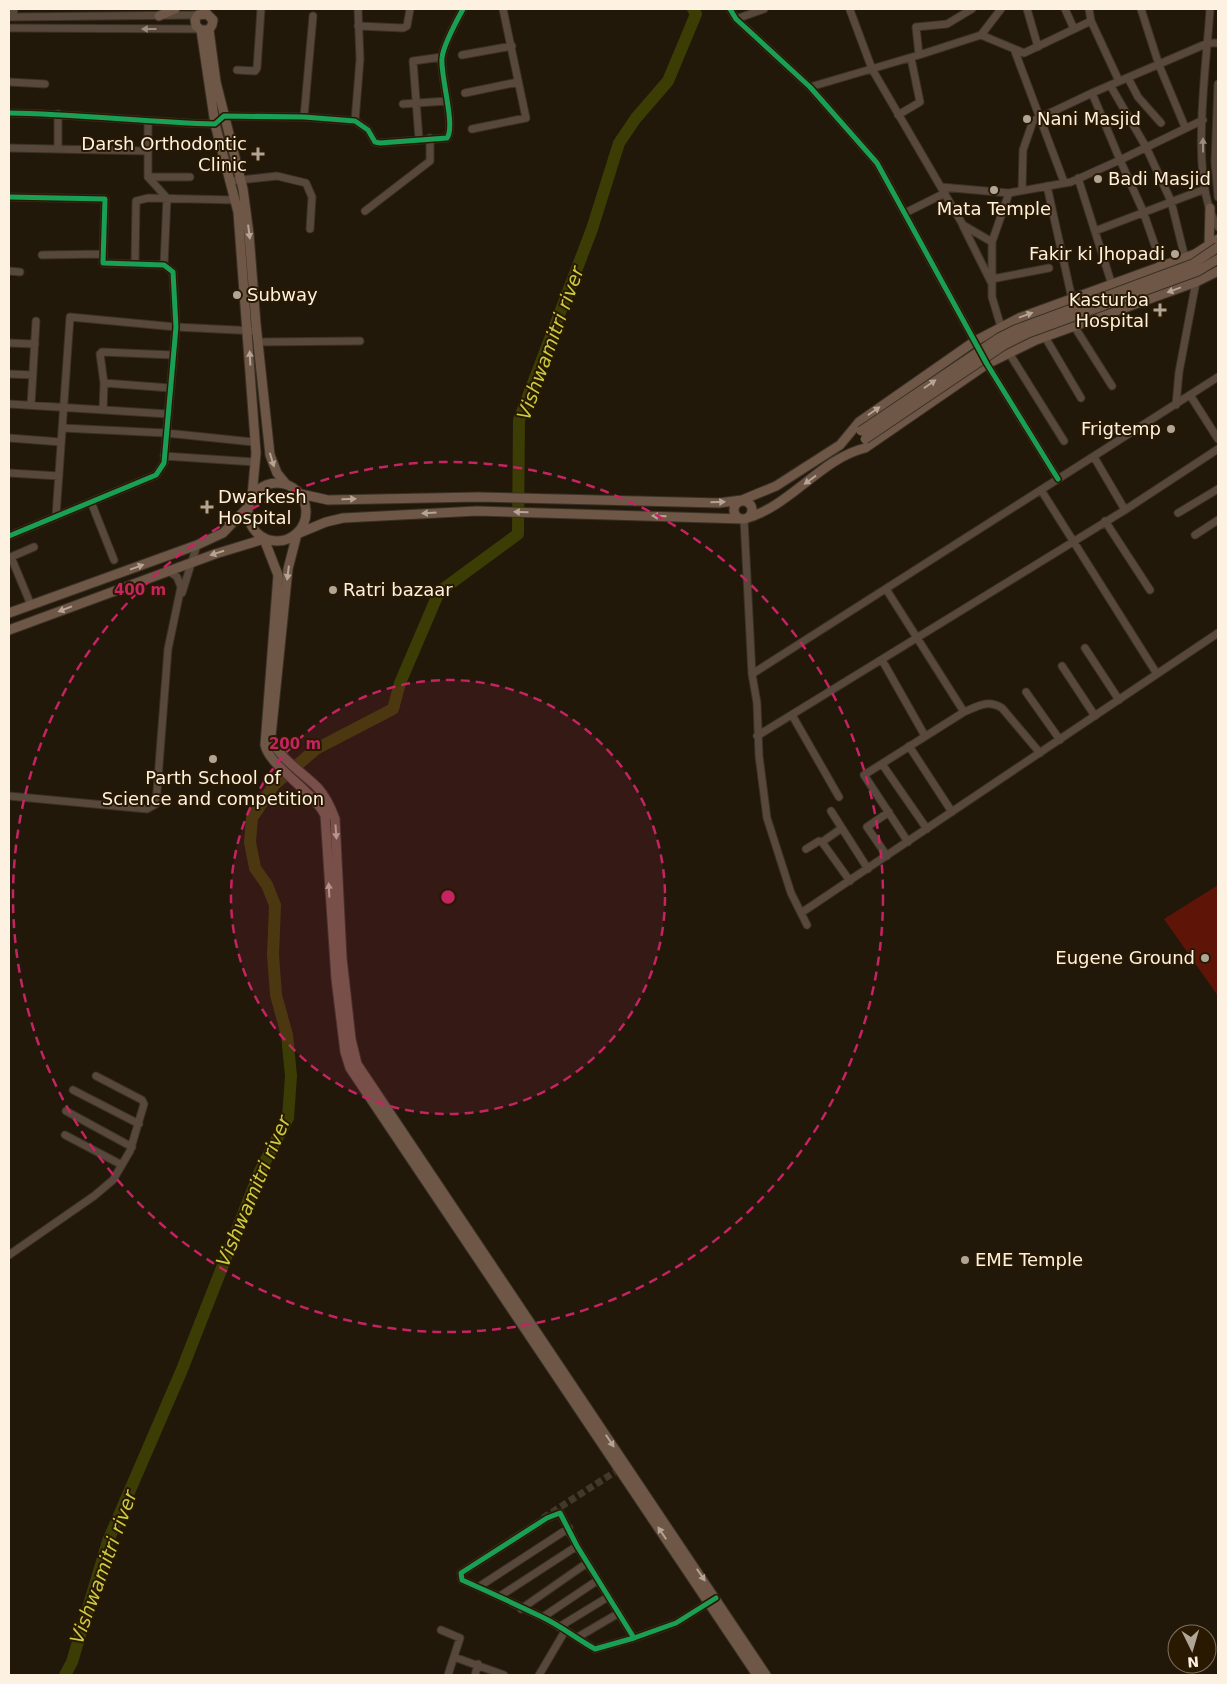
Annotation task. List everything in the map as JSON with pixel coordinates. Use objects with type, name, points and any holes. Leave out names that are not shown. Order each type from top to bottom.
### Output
[{"type":"main road","points":[[159,16],[175,9]]},
{"type":"main road","points":[[9,613],[197,545],[223,533],[247,508],[252,496],[256,462],[253,442],[250,377],[252,331],[249,234],[235,180],[224,116],[203,30],[195,20],[204,12],[213,22],[203,30]]},
{"type":"main road","points":[[203,30],[215,124],[235,180],[235,200],[252,331],[258,342],[270,455],[276,473],[286,484],[300,494],[305,502],[306,519],[297,534],[288,569],[272,728],[274,746],[317,795]]},
{"type":"main road","points":[[1208,247],[1210,208]]},
{"type":"main road","points":[[840,445],[859,422],[975,341],[1001,327],[1185,258],[1208,247],[1218,239]]},
{"type":"main road","points":[[9,630],[193,562],[264,539],[281,542],[326,522],[343,518],[477,511],[744,519],[754,516],[785,498],[850,452],[863,435],[980,349],[1007,334],[1193,264],[1218,247]]},
{"type":"main road","points":[[300,494],[328,500],[478,497],[719,503],[742,500],[776,486],[840,445],[863,435],[1004,345],[1028,333],[1198,271],[1218,259]]},
{"type":"main road","points":[[850,452],[865,448],[987,364],[1009,353],[1045,337],[1196,282],[1218,271]]},
{"type":"main road","points":[[250,377],[262,377]]},
{"type":"main road","points":[[252,496],[267,484],[286,484]]},
{"type":"main road","points":[[742,500],[751,503],[753,508],[750,516],[744,519],[738,517],[734,512],[735,506],[742,500]]},
{"type":"main road","points":[[247,508],[250,526],[264,539],[278,575],[264,738],[268,755],[331,808],[336,829],[338,916],[350,1039],[357,1064],[712,1600],[758,1675]]},
{"type":"main road","points":[[712,1600],[766,1675]]},
{"type":"street","points":[[237,70],[255,71],[257,68],[261,9]]},
{"type":"street","points":[[355,121],[360,59],[358,9]]},
{"type":"street","points":[[358,26],[403,28],[407,26],[410,9]]},
{"type":"street","points":[[9,113],[58,114],[148,122],[215,124],[224,116],[304,117],[355,121],[364,127],[375,142],[380,143],[449,136],[442,57],[463,9]]},
{"type":"street","points":[[472,129],[526,118],[512,46],[502,9]]},
{"type":"street","points":[[730,9],[736,19],[810,87],[877,163],[987,364],[1058,479]]},
{"type":"street","points":[[736,19],[764,9]]},
{"type":"street","points":[[919,55],[916,26],[947,24],[972,9]]},
{"type":"street","points":[[810,87],[911,58],[981,35],[1001,9]]},
{"type":"street","points":[[1027,9],[1038,47]]},
{"type":"street","points":[[1065,9],[1074,29]]},
{"type":"street","points":[[1089,9],[1092,21],[1119,81]]},
{"type":"street","points":[[1141,9],[1159,65],[1185,127]]},
{"type":"street","points":[[1210,9],[1202,120],[1203,163],[1205,189],[1210,208],[1218,226]]},
{"type":"street","points":[[850,10],[872,69],[943,190],[992,282]]},
{"type":"street","points":[[12,14],[159,16],[204,12]]},
{"type":"street","points":[[304,117],[313,16]]},
{"type":"street","points":[[981,35],[1024,53],[1092,21]]},
{"type":"street","points":[[9,28],[203,30]]},
{"type":"street","points":[[1022,190],[1023,150],[1033,121],[1092,93],[1208,43],[1218,43]]},
{"type":"street","points":[[462,55],[512,46]]},
{"type":"street","points":[[1014,49],[1064,182]]},
{"type":"street","points":[[419,139],[413,61],[442,57]]},
{"type":"street","points":[[898,115],[920,102],[911,58]]},
{"type":"street","points":[[1128,78],[1138,96],[1161,123]]},
{"type":"street","points":[[9,82],[45,84]]},
{"type":"street","points":[[465,93],[518,82]]},
{"type":"street","points":[[1218,84],[1218,197]]},
{"type":"street","points":[[1110,85],[1146,147],[1171,201],[1185,258]]},
{"type":"street","points":[[1092,93],[1143,211],[1162,266]]},
{"type":"street","points":[[403,104],[447,101]]},
{"type":"street","points":[[58,114],[58,149]]},
{"type":"street","points":[[905,213],[943,190],[1009,192],[1047,186],[1078,178],[1202,120]]},
{"type":"street","points":[[148,122],[148,177],[167,198],[164,264]]},
{"type":"street","points":[[365,211],[430,161],[430,138]]},
{"type":"street","points":[[9,148],[148,151]]},
{"type":"street","points":[[1203,163],[1217,156]]},
{"type":"street","points":[[235,180],[277,176],[306,183],[312,197],[310,229]]},
{"type":"street","points":[[148,177],[190,177]]},
{"type":"street","points":[[1078,178],[1112,285]]},
{"type":"street","points":[[1047,186],[1072,299]]},
{"type":"street","points":[[1095,230],[1205,189]]},
{"type":"street","points":[[1001,327],[992,298],[992,242],[1009,192]]},
{"type":"street","points":[[9,197],[105,199],[103,263],[164,264],[173,272],[176,327],[164,463],[156,475],[9,536]]},
{"type":"street","points":[[135,264],[136,201],[142,198],[235,200]]},
{"type":"street","points":[[961,222],[992,242]]},
{"type":"street","points":[[42,255],[103,254]]},
{"type":"street","points":[[992,282],[1049,268]]},
{"type":"street","points":[[9,271],[20,272]]},
{"type":"street","points":[[1176,405],[1196,282]]},
{"type":"street","points":[[56,516],[70,317],[176,327],[252,331]]},
{"type":"street","points":[[31,405],[36,321]]},
{"type":"street","points":[[1074,326],[1112,386]]},
{"type":"street","points":[[1045,337],[1081,398]]},
{"type":"street","points":[[258,342],[360,341]]},
{"type":"street","points":[[9,343],[35,344]]},
{"type":"street","points":[[103,410],[104,382],[100,354],[102,352],[173,355]]},
{"type":"street","points":[[1009,353],[1064,441]]},
{"type":"street","points":[[9,374],[33,375]]},
{"type":"street","points":[[752,674],[1218,378]]},
{"type":"street","points":[[104,382],[170,388]]},
{"type":"street","points":[[1190,395],[1218,439]]},
{"type":"street","points":[[9,404],[168,414]]},
{"type":"street","points":[[62,428],[166,433],[253,442]]},
{"type":"street","points":[[9,438],[61,442]]},
{"type":"street","points":[[757,736],[1125,510],[1218,449]]},
{"type":"street","points":[[164,456],[256,462]]},
{"type":"street","points":[[1094,457],[1125,510]]},
{"type":"street","points":[[9,473],[59,476]]},
{"type":"street","points":[[1178,513],[1218,489]]},
{"type":"street","points":[[1041,490],[1157,674]]},
{"type":"street","points":[[91,502],[114,560]]},
{"type":"street","points":[[744,519],[752,674],[757,703],[757,736],[767,818],[791,893],[807,925]]},
{"type":"street","points":[[1196,534],[1218,520]]},
{"type":"street","points":[[1105,521],[1150,590]]},
{"type":"street","points":[[9,796],[147,809],[156,804],[168,649],[180,598],[197,545]]},
{"type":"street","points":[[31,604],[10,557],[34,547]]},
{"type":"street","points":[[169,571],[177,577],[181,587],[180,598]]},
{"type":"street","points":[[886,589],[964,712]]},
{"type":"street","points":[[801,913],[1218,633]]},
{"type":"street","points":[[1085,648],[1119,700]]},
{"type":"street","points":[[882,660],[925,736]]},
{"type":"street","points":[[1062,666],[1095,716]]},
{"type":"street","points":[[1026,692],[1060,740]]},
{"type":"street","points":[[908,842],[864,775],[964,712],[986,703],[994,703],[1002,708],[1040,753]]},
{"type":"street","points":[[792,715],[840,797]]},
{"type":"street","points":[[909,746],[952,812]]},
{"type":"street","points":[[882,764],[927,829]]},
{"type":"street","points":[[831,811],[868,869]]},
{"type":"street","points":[[887,856],[867,827],[889,812]]},
{"type":"street","points":[[806,849],[822,842],[842,828]]},
{"type":"street","points":[[822,842],[850,881]]},
{"type":"street","points":[[9,1255],[94,1196],[113,1180],[132,1147],[144,1109],[142,1100],[96,1076]]},
{"type":"street","points":[[73,1090],[139,1124]]},
{"type":"street","points":[[66,1111],[132,1147]]},
{"type":"street","points":[[65,1135],[122,1165]]},
{"type":"street","points":[[634,1638],[577,1546],[570,1528],[560,1513],[556,1512],[461,1573],[462,1580],[480,1586],[521,1609],[543,1618],[578,1637],[595,1649],[634,1638],[676,1623],[712,1600]]},
{"type":"street","points":[[480,1586],[570,1528]]},
{"type":"street","points":[[500,1596],[577,1546]]},
{"type":"street","points":[[521,1609],[587,1562]]},
{"type":"street","points":[[543,1618],[598,1580]]},
{"type":"street","points":[[539,1675],[562,1629],[608,1597]]},
{"type":"street","points":[[578,1637],[619,1613]]},
{"type":"street","points":[[441,1630],[460,1638],[448,1675]]},
{"type":"street","points":[[454,1657],[478,1664],[504,1675]]},
{"type":"street","points":[[475,1675],[478,1664]]},
{"type":"shaded area","name":"Eugene Ground","points":[[1218,885],[1218,996],[1164,919]]},
{"type":"waterway","name":"Vishwamitri river","points":[[65,1675],[72,1662],[108,1541],[181,1372],[260,1171],[288,1118],[291,1076],[287,1035],[276,995],[273,955],[275,905],[267,885],[255,868],[250,842],[252,818],[274,785],[316,749],[393,709],[400,683],[439,592],[518,534],[519,420],[592,229],[619,143],[636,118],[668,81],[696,14],[693,9]]},
{"type":"tunnel","points":[[543,1518],[618,1470]]},
{"type":"cycle path","points":[[9,113],[215,124],[224,116],[304,117],[355,121],[368,130],[375,142],[380,143],[447,138],[450,123],[442,58],[448,40],[463,9]]},
{"type":"cycle path","points":[[730,9],[736,19],[810,87],[877,163],[987,364],[1058,479]]},
{"type":"cycle path","points":[[9,197],[105,199],[103,263],[164,265],[173,272],[176,327],[164,463],[156,475],[9,536]]},
{"type":"cycle path","points":[[634,1638],[595,1649],[549,1621],[462,1580],[461,1573],[547,1518],[560,1513],[577,1546],[634,1638],[676,1623],[716,1598]]},
{"type":"place","name":"Nani Masjid","points":[[1027,119]]},
{"type":"place","name":"Darsh Orthodontic Clinic","points":[[258,154]]},
{"type":"place","name":"Badi Masjid","points":[[1098,179]]},
{"type":"place","name":"Mata Temple","points":[[994,190]]},
{"type":"place","name":"Fakir ki Jhopadi","points":[[1175,254]]},
{"type":"place","name":"Subway","points":[[237,295]]},
{"type":"place","name":"Kasturba Hospital","points":[[1160,310]]},
{"type":"place","name":"Frigtemp","points":[[1171,429]]},
{"type":"place","name":"Dwarkesh Hospital","points":[[207,507]]},
{"type":"place","name":"Ratri bazaar","points":[[333,590]]},
{"type":"place","name":"Parth School of Science and competition","points":[[213,759]]},
{"type":"place","name":"Eugene Ground","points":[[1205,958]]},
{"type":"place","name":"EME Temple","points":[[965,1260]]}]
